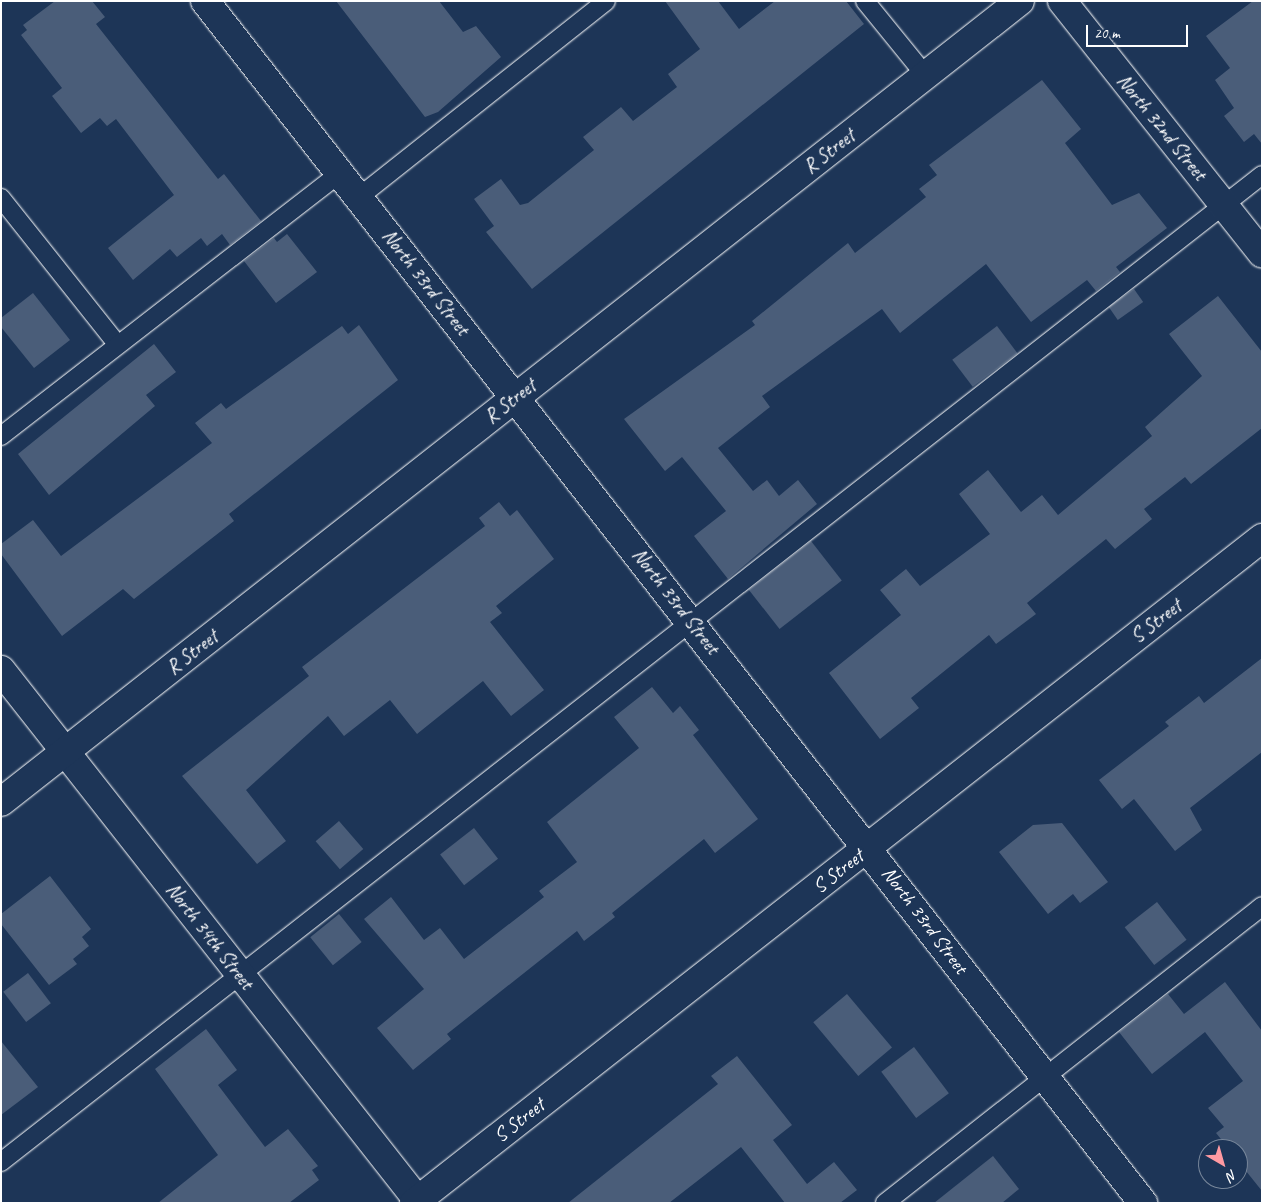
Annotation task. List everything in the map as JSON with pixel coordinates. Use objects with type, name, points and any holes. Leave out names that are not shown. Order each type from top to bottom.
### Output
[{"type":"street","name":"North 33rd Street","points":[[205,1],[869,846],[1044,1077],[1143,1203]]},
{"type":"street","name":"R Street","points":[[1,802],[1020,1]]},
{"type":"street","name":"North 32nd Street","points":[[1062,1],[1262,253]]},
{"type":"street","name":"S Street","points":[[417,1202],[1262,538]]},
{"type":"street","name":"North 34th Street","points":[[1,670],[417,1202]]},
{"type":"lane","points":[[359,197],[606,1]]},
{"type":"lane","points":[[865,1],[926,76]]},
{"type":"lane","points":[[1,436],[340,172]]},
{"type":"lane","points":[[1,1162],[242,976],[1262,175]]},
{"type":"lane","points":[[1,198],[117,344]]},
{"type":"lane","points":[[885,1203],[1262,906]]},
{"type":"building","points":[[55,1],[92,1],[105,17],[96,24],[218,179],[224,174],[261,221],[230,245],[222,234],[207,246],[201,238],[177,257],[170,249],[133,280],[108,248],[174,195],[116,119],[107,126],[100,118],[81,133],[52,96],[62,88],[21,35],[27,30],[23,25]]},
{"type":"building","points":[[336,1],[439,1],[463,32],[476,26],[501,57],[438,112],[425,117]]},
{"type":"building","points":[[665,1],[718,1],[739,29],[775,1],[846,1],[864,24],[532,289],[486,232],[494,226],[474,199],[501,179],[520,205],[528,203],[594,150],[583,137],[621,107],[633,121],[677,87],[668,74],[700,49]]},
{"type":"building","points":[[1253,1],[1262,1],[1262,144],[1254,134],[1244,142],[1224,116],[1234,108],[1215,80],[1230,68],[1206,36]]},
{"type":"building","points":[[1042,80],[1081,129],[1065,143],[1112,205],[1139,193],[1167,228],[1116,267],[1120,272],[1096,291],[1087,280],[1031,322],[986,264],[900,333],[882,309],[762,396],[770,407],[718,448],[753,491],[767,480],[779,496],[798,480],[817,504],[728,579],[694,536],[726,511],[682,457],[665,471],[624,419],[755,325],[752,321],[848,243],[855,253],[926,197],[919,189],[937,175],[929,165]]},
{"type":"building","points":[[287,234],[317,272],[276,303],[244,261],[274,238],[277,242]]},
{"type":"building","points":[[1134,289],[1143,302],[1118,320],[1109,307]]},
{"type":"building","points":[[33,293],[70,340],[34,368],[1,327],[1,318]]},
{"type":"building","points":[[1218,296],[1262,352],[1262,428],[1191,484],[1185,477],[1144,509],[1152,519],[1115,549],[1106,539],[1027,603],[1036,614],[996,644],[989,635],[911,698],[919,708],[880,739],[829,673],[901,615],[880,590],[906,569],[920,586],[990,534],[959,494],[988,470],[1021,512],[1042,495],[1058,515],[1152,436],[1145,427],[1202,376],[1169,334]]},
{"type":"building","points":[[359,325],[398,380],[229,514],[234,521],[134,599],[123,589],[62,636],[1,554],[1,544],[33,520],[61,556],[212,443],[195,423],[221,403],[226,409],[342,326],[348,334]]},
{"type":"building","points":[[997,326],[1017,353],[973,387],[952,360]]},
{"type":"building","points":[[154,344],[176,372],[146,395],[155,406],[49,495],[18,454]]},
{"type":"building","points":[[499,502],[510,516],[517,510],[554,559],[496,606],[502,613],[490,622],[544,690],[511,716],[483,681],[417,734],[390,700],[344,736],[328,716],[246,790],[286,841],[257,864],[182,776],[309,676],[302,667],[485,526],[479,518]]},
{"type":"building","points":[[811,541],[842,580],[780,629],[749,590]]},
{"type":"building","points":[[1262,658],[1262,752],[1190,808],[1202,830],[1175,851],[1134,799],[1122,809],[1099,780],[1169,726],[1165,722],[1199,696],[1204,703]]},
{"type":"building","points":[[652,687],[673,713],[680,706],[699,730],[693,735],[758,819],[715,853],[704,839],[612,913],[615,917],[584,941],[577,931],[447,1034],[451,1039],[413,1070],[377,1028],[424,989],[364,919],[391,897],[424,940],[440,928],[464,959],[544,897],[539,891],[577,862],[547,822],[639,748],[614,717]]},
{"type":"building","points":[[339,821],[363,849],[340,869],[316,841]]},
{"type":"building","points":[[1062,823],[1108,882],[1080,903],[1073,894],[1048,914],[999,852],[1033,825]]},
{"type":"building","points":[[474,828],[498,859],[464,885],[440,854]]},
{"type":"building","points":[[50,876],[91,929],[82,937],[89,946],[73,959],[77,964],[49,985],[1,924],[1,914]]},
{"type":"building","points":[[1157,902],[1187,940],[1154,965],[1125,927]]},
{"type":"building","points":[[339,914],[362,942],[333,965],[310,937]]},
{"type":"building","points":[[28,973],[51,1003],[26,1022],[3,992]]},
{"type":"building","points":[[1225,982],[1262,1031],[1262,1191],[1248,1174],[1248,1139],[1221,1139],[1216,1133],[1224,1127],[1208,1108],[1243,1081],[1205,1032],[1152,1074],[1119,1032],[1168,994],[1184,1014]]},
{"type":"building","points":[[847,994],[892,1048],[858,1076],[813,1022]]},
{"type":"building","points":[[206,1029],[237,1070],[218,1085],[265,1147],[288,1129],[318,1166],[312,1170],[319,1180],[289,1203],[158,1203],[218,1155],[155,1069]]},
{"type":"building","points":[[1,1041],[38,1087],[1,1115]]},
{"type":"building","points":[[914,1047],[949,1093],[916,1118],[881,1072]]},
{"type":"building","points":[[737,1056],[792,1125],[773,1140],[807,1184],[834,1162],[857,1190],[840,1203],[785,1203],[741,1147],[669,1203],[568,1203],[718,1084],[711,1076]]},
{"type":"building","points":[[993,1156],[1019,1189],[1002,1203],[934,1203]]}]
